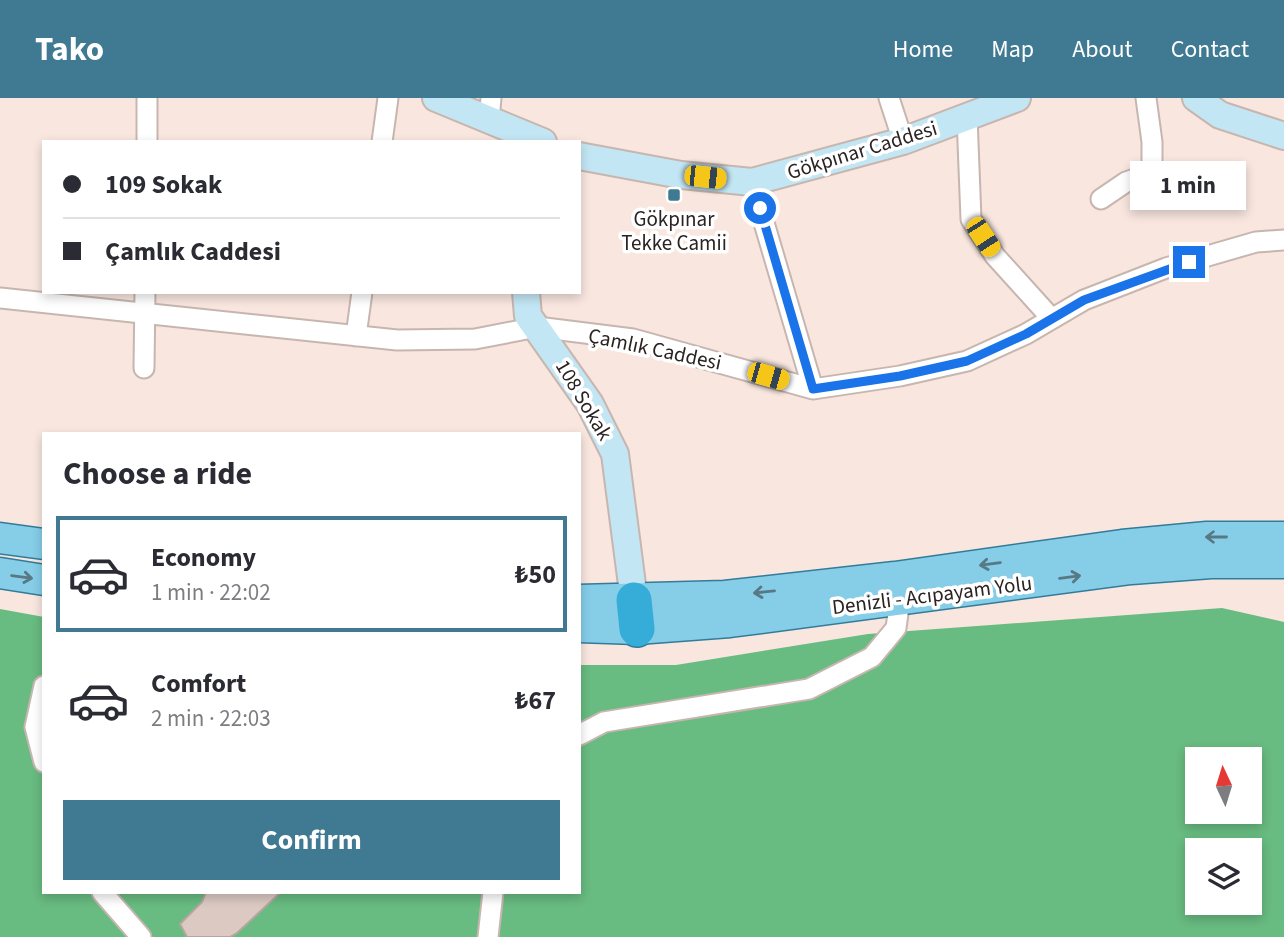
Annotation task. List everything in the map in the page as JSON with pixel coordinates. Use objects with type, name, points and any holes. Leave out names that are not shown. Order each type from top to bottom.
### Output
[{"type":"main road","name":"Denizli - Acıpayam Yolu","points":[[581,627],[725,596],[895,577],[1122,545],[1207,537],[1284,537]]},
{"type":"main road","points":[[0,538],[42,544]]},
{"type":"main road","name":"Denizli - Acıpayam Yolu","points":[[581,600],[636,614],[730,622],[1131,569],[1211,563],[1284,563]]},
{"type":"main road","points":[[0,573],[42,580]]},
{"type":"street","points":[[147,98],[147,140]]},
{"type":"street","points":[[382,140],[388,98]]},
{"type":"street","points":[[436,98],[490,109],[540,140]]},
{"type":"street","points":[[890,98],[903,141]]},
{"type":"street","name":"Gökpınar Caddesi","points":[[581,156],[681,175],[752,182],[903,141],[1017,98]]},
{"type":"street","points":[[1101,199],[1126,182],[1152,173],[1152,142],[1146,98]]},
{"type":"street","points":[[1196,98],[1220,115],[1284,136]]},
{"type":"street","points":[[967,117],[971,219],[995,256],[1052,318]]},
{"type":"street","points":[[752,182],[813,389]]},
{"type":"street","name":"Çamlık Caddesi","points":[[0,298],[397,340],[475,339],[537,327],[632,339],[813,389],[900,376],[967,361],[1026,334],[1084,300],[1166,268],[1256,242],[1284,240]]},
{"type":"street","points":[[144,368],[145,294]]},
{"type":"street","points":[[356,336],[362,294]]},
{"type":"street","name":"108 Sokak","points":[[526,294],[528,316],[590,404],[615,454],[636,614]]},
{"type":"street","points":[[581,734],[604,722],[809,689],[872,657],[896,628],[900,599]]},
{"type":"street","points":[[42,695],[35,727],[42,754]]},
{"type":"street","points":[[104,894],[141,937]]},
{"type":"street","points":[[488,937],[493,894]]},
{"type":"green space","points":[[1222,608],[1284,622],[1284,937],[0,937],[0,609],[42,617],[42,894],[581,894],[581,665],[676,665],[868,634]]},
{"type":"building","points":[[205,894],[279,894],[230,937],[187,937],[180,924],[202,902]]},
{"type":"place","name":"Gökpınar Tekke Camii","points":[[674,195]]},
{"type":"route","points":[[760,208],[813,389],[900,376],[967,361],[1026,334],[1084,300],[1166,268],[1189,262]]}]
